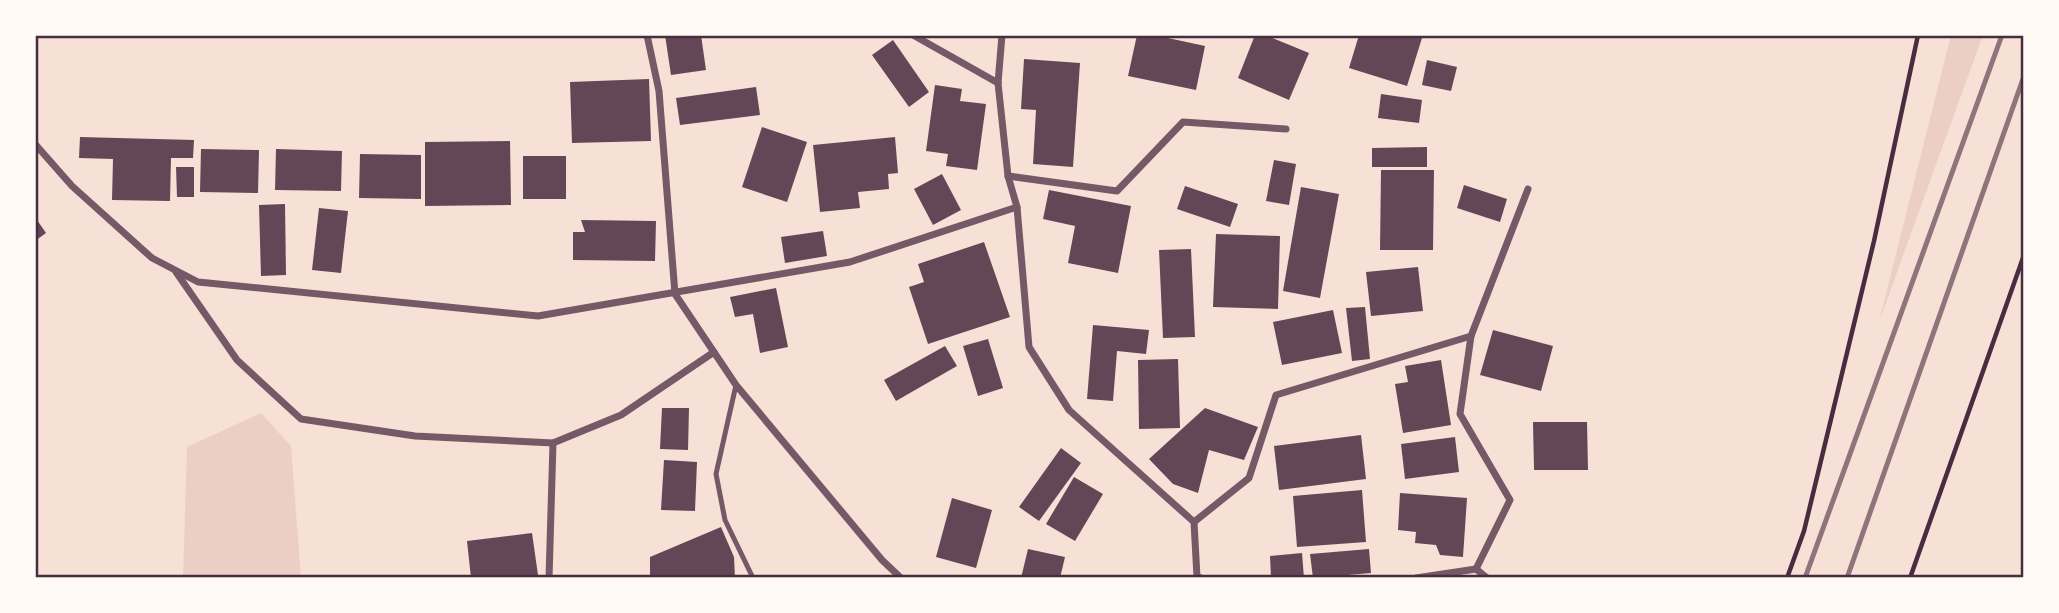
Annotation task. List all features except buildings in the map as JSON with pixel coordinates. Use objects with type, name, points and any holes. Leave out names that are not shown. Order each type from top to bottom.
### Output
[{"type":"street","points":[[647,35],[659,91],[675,294],[736,385],[882,560],[901,578]]},
{"type":"street","points":[[913,35],[998,83]]},
{"type":"street","points":[[1002,35],[998,83],[1008,176],[1017,207],[1028,348],[1069,410],[1194,522],[1199,578]]},
{"type":"street","points":[[1008,176],[1117,191],[1183,122],[1286,129]]},
{"type":"street","points":[[35,144],[72,186],[152,258],[198,282],[538,316],[850,262],[1017,207]]},
{"type":"street","points":[[1476,569],[1510,500],[1460,414],[1471,336],[1528,189]]},
{"type":"street","points":[[174,270],[237,360],[301,419],[415,436],[553,443],[621,415],[714,352]]},
{"type":"street","points":[[1194,522],[1249,478],[1276,395],[1471,336]]},
{"type":"street","points":[[550,578],[553,443]]},
{"type":"street","points":[[1416,578],[1476,569],[1487,578]]},
{"type":"lane","points":[[736,385],[716,474],[725,520],[753,578]]},
{"type":"path","points":[[1787,578],[1804,531],[1874,240],[1918,35]]},
{"type":"path","points":[[1910,578],[2024,255]]},
{"type":"shaded area","points":[[1951,35],[1983,35],[1879,322]]},
{"type":"shaded area","points":[[261,413],[291,446],[301,578],[183,578],[187,447]]},
{"type":"railway","points":[[1805,578],[2002,35]]},
{"type":"railway","points":[[1847,578],[2024,76]]}]
